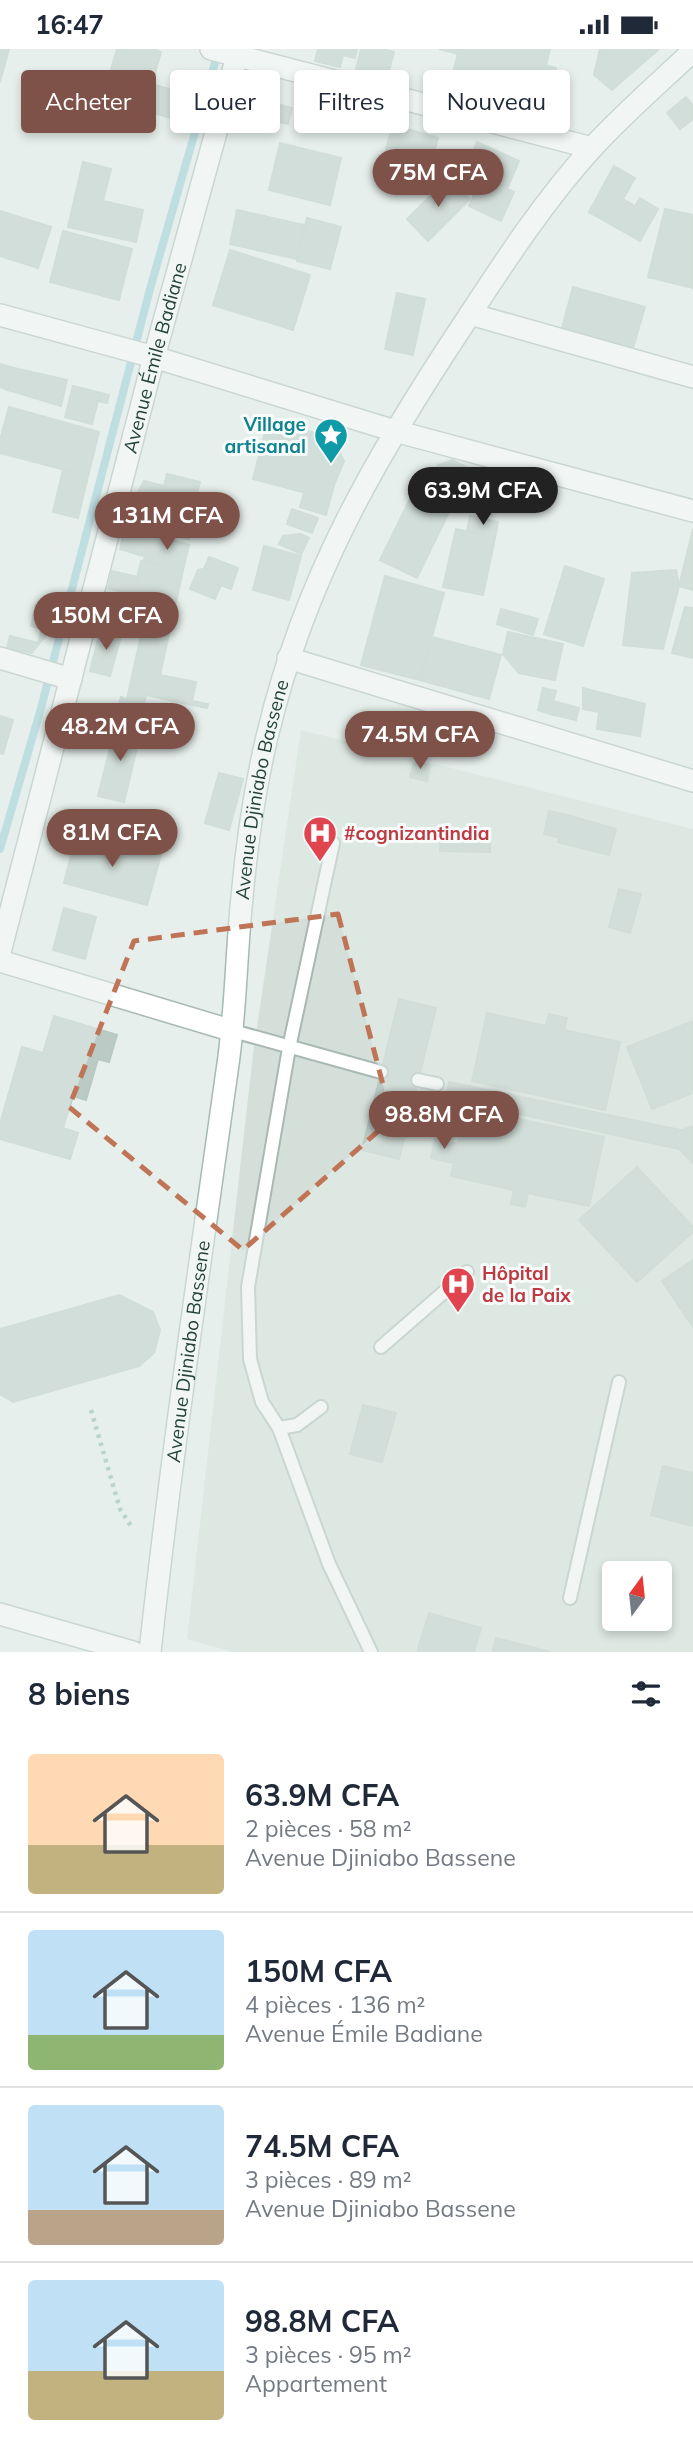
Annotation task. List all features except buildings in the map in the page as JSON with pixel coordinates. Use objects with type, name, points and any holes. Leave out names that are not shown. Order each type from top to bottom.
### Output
[{"type":"street","points":[[211,49],[238,53],[592,148]]},
{"type":"street","name":"Avenue Djiniabo Bassene","points":[[150,1652],[164,1518],[233,1031],[242,898],[251,819],[268,734],[288,658],[307,603],[326,560],[395,431],[470,314],[543,208],[592,148],[693,51]]},
{"type":"street","name":"Avenue Émile Badiane","points":[[0,952],[154,357],[238,53]]},
{"type":"street","points":[[470,314],[693,377]]},
{"type":"street","points":[[0,315],[154,357],[395,431],[693,511]]},
{"type":"street","points":[[0,658],[71,679]]},
{"type":"street","points":[[288,658],[693,781]]},
{"type":"street","points":[[0,961],[233,1031]]},
{"type":"street","points":[[0,1614],[133,1652]]},
{"type":"lane","points":[[332,843],[289,1048],[248,1287],[250,1359],[262,1402],[279,1428],[329,1565],[371,1652]]},
{"type":"lane","points":[[233,1031],[381,1072]]},
{"type":"lane","points":[[418,1080],[437,1084]]},
{"type":"lane","points":[[380,1347],[467,1272]]},
{"type":"lane","points":[[570,1598],[619,1383]]},
{"type":"lane","points":[[279,1428],[297,1425],[321,1407]]},
{"type":"path","points":[[91,1409],[120,1509],[131,1526]]},
{"type":"highlighted area","points":[[338,914],[392,1119],[243,1250],[69,1107],[134,941]]},
{"type":"shaded area","name":"Hôpital de la Paix","points":[[301,730],[693,829],[693,1652],[232,1652],[187,1639],[253,1054]]},
{"type":"waterway","points":[[0,849],[41,708],[150,289],[218,52]]},
{"type":"place","name":"Village artisanal","points":[[331,465]]},
{"type":"place","name":"#cognizantindia","points":[[320,863]]},
{"type":"place","name":"Hôpital de la Paix","points":[[458,1314]]}]
